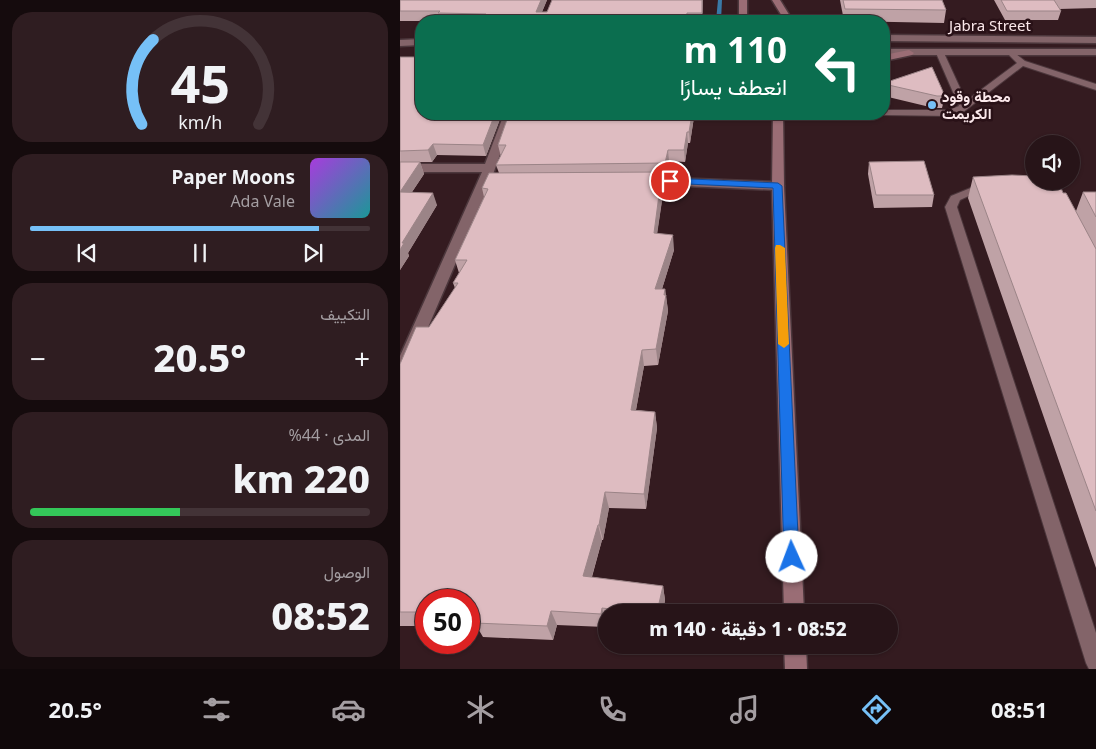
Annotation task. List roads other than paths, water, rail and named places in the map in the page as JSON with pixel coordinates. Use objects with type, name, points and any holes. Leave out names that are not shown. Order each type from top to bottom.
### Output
[{"type":"main road","points":[[743,0],[743,15]]},
{"type":"main road","points":[[776,0],[785,15]]},
{"type":"main road","points":[[890,57],[909,53]]},
{"type":"main road","points":[[778,120],[778,186],[794,604]]},
{"type":"main road","points":[[795,654],[796,669]]},
{"type":"street","name":"Jabra Street","points":[[890,38],[1096,40]]},
{"type":"street","points":[[400,43],[415,42]]},
{"type":"street","name":"Jabra Street","points":[[890,52],[1096,52]]},
{"type":"street","points":[[400,374],[489,183],[490,168],[507,120]]},
{"type":"street","points":[[400,168],[490,168]]},
{"type":"street","points":[[630,181],[778,186]]},
{"type":"lane","points":[[940,53],[964,107]]},
{"type":"lane","points":[[1011,53],[1022,63],[1096,87]]},
{"type":"lane","points":[[890,113],[949,113],[964,107],[1022,63]]},
{"type":"lane","points":[[1000,191],[973,190],[955,198],[951,207],[1096,663]]},
{"type":"waterway","points":[[719,15],[720,0]]},
{"type":"place","name":"محطة وقود الكريمت","points":[[932,105]]}]
